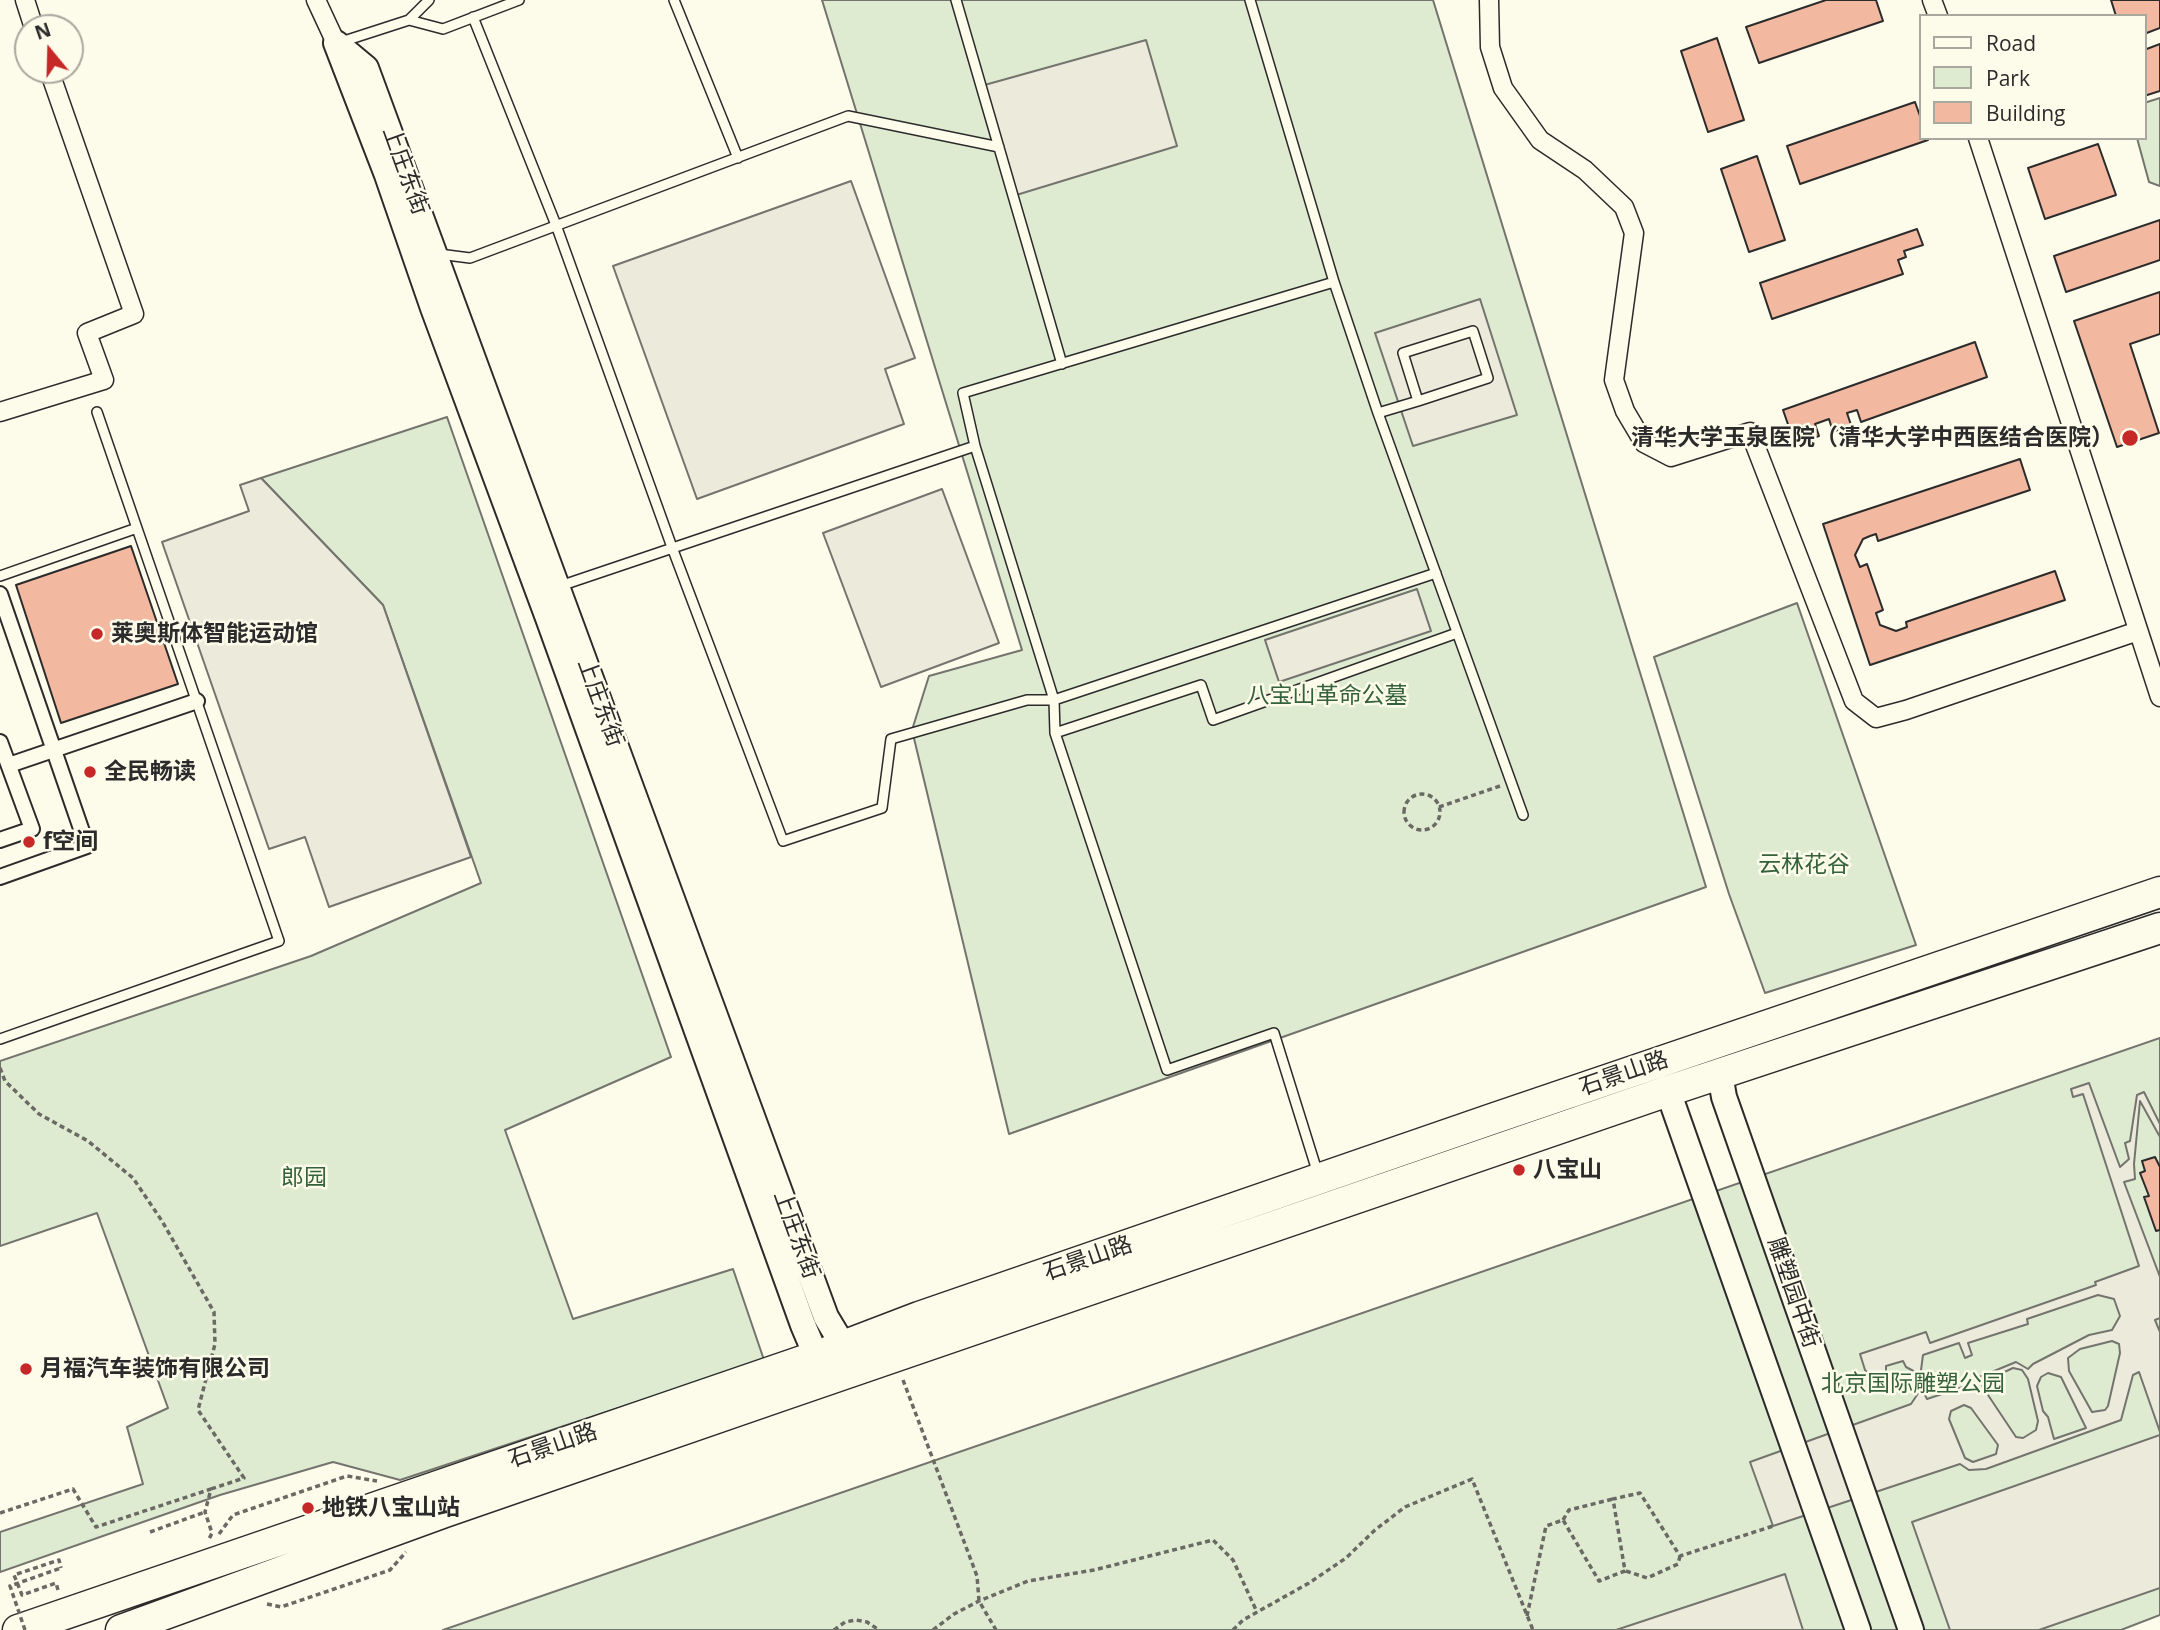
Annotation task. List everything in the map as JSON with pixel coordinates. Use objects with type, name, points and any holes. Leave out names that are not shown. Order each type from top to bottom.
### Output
[{"type":"highway","name":"石景山路","points":[[121,1630],[835,1364],[919,1317],[2160,892]]},
{"type":"highway","name":"石景山路","points":[[18,1630],[835,1364],[895,1358],[1668,1091],[2160,928]]},
{"type":"main road","name":"上庄东街","points":[[335,43],[366,68],[414,192],[548,590]]},
{"type":"main road","name":"上庄东街","points":[[335,43],[387,175],[433,308],[548,590],[821,1304],[835,1364]]},
{"type":"main road","name":"雕塑园中街","points":[[1720,1074],[1724,1097],[1911,1630]]},
{"type":"main road","points":[[1668,1091],[1858,1630]]},
{"type":"street","name":"上庄东街","points":[[316,0],[335,43]]},
{"type":"street","points":[[1489,0],[1490,47],[1503,88],[1540,140],[1586,170],[1623,207],[1634,233],[1615,380],[1625,411],[1644,443],[1671,457],[1750,432],[1854,701],[1876,718],[2138,631]]},
{"type":"street","points":[[0,412],[104,380],[87,333],[134,314],[54,84]]},
{"type":"street","points":[[1979,140],[2160,697]]},
{"type":"street","points":[[0,594],[87,846],[0,877]]},
{"type":"street","points":[[9,765],[197,701]]},
{"type":"street","points":[[0,743],[32,829],[0,840]]},
{"type":"lane","points":[[335,43],[410,20],[429,0]]},
{"type":"lane","points":[[410,20],[443,29],[519,0]]},
{"type":"lane","points":[[674,0],[738,158]]},
{"type":"lane","points":[[956,0],[1062,364]]},
{"type":"lane","points":[[1250,0],[1334,282],[1378,413],[1523,815]]},
{"type":"lane","points":[[473,17],[556,225],[673,550],[783,841],[882,808],[891,739],[1027,700],[1054,700],[1436,573]]},
{"type":"lane","points":[[434,254],[470,258],[848,116],[999,147]]},
{"type":"lane","points":[[1320,1179],[1274,1033],[1167,1070],[1055,733],[1054,700],[975,446],[963,393],[1334,282]]},
{"type":"lane","points":[[1378,413],[1418,401],[1488,378],[1473,331],[1403,353],[1418,401]]},
{"type":"lane","points":[[0,1039],[279,941],[97,412]]},
{"type":"lane","points":[[548,590],[975,446]]},
{"type":"lane","points":[[0,576],[137,528]]},
{"type":"lane","points":[[1055,733],[1201,685],[1213,720],[1457,633]]},
{"type":"path","points":[[1439,807],[1511,782]]},
{"type":"path","points":[[1418,794],[1430,796],[1439,807],[1437,822],[1427,829],[1410,826],[1404,816],[1405,804],[1418,794]]},
{"type":"path","points":[[0,1068],[5,1080],[38,1114],[88,1142],[133,1178],[162,1221],[214,1311],[215,1344],[198,1410],[244,1478],[96,1527],[73,1489],[0,1513]]},
{"type":"path","points":[[895,1358],[977,1576],[979,1601],[996,1630]]},
{"type":"path","points":[[199,1569],[217,1536],[233,1516],[347,1476],[379,1482]]},
{"type":"path","points":[[1233,1630],[1243,1620],[1309,1583],[1346,1558],[1375,1530],[1405,1507],[1472,1479],[1533,1630]]},
{"type":"path","points":[[150,1532],[205,1513],[211,1489]]},
{"type":"path","points":[[1527,1616],[1546,1526],[1563,1520],[1569,1510],[1640,1493],[1680,1556],[1678,1564],[1647,1577],[1625,1571],[1599,1581],[1563,1520]]},
{"type":"path","points":[[1613,1499],[1625,1571]]},
{"type":"path","points":[[1680,1556],[1773,1526]]},
{"type":"path","points":[[933,1630],[954,1614],[979,1601],[1028,1581],[1094,1570],[1213,1541],[1233,1560],[1257,1612]]},
{"type":"path","points":[[25,1630],[10,1586],[23,1581],[36,1577],[61,1567],[59,1560],[15,1575],[18,1585],[22,1595],[56,1583]]},
{"type":"path","points":[[834,1630],[845,1622],[856,1620],[867,1622],[879,1630]]},
{"type":"green space","name":"八宝山革命公墓","points":[[822,0],[1433,0],[1706,887],[1009,1134],[912,730],[929,676],[1022,650]]},
{"type":"green space","points":[[2160,98],[2160,186],[2149,182],[2138,140],[2146,140],[2146,102]]},
{"type":"green space","name":"郎园","points":[[447,417],[671,1057],[505,1130],[573,1319],[733,1269],[764,1360],[400,1480],[333,1462],[220,1495],[0,1572],[0,1532],[143,1484],[127,1427],[168,1408],[97,1213],[0,1246],[0,1061],[311,956],[481,883],[383,605],[261,478]]},
{"type":"green space","name":"云林花谷","points":[[1797,603],[1916,945],[1765,993],[1729,894],[1654,657]]},
{"type":"green space","name":"北京国际雕塑公园","points":[[2160,1038],[2160,1615],[2121,1630],[443,1630]]},
{"type":"shaded area","points":[[1146,40],[1177,146],[1013,196],[981,86]]},
{"type":"shaded area","points":[[851,181],[915,358],[885,369],[904,424],[697,499],[613,266]]},
{"type":"shaded area","points":[[1480,299],[1517,415],[1413,446],[1375,333]]},
{"type":"shaded area","points":[[261,478],[383,605],[471,857],[329,907],[305,837],[269,849],[162,542],[249,511],[240,485]]},
{"type":"shaded area","points":[[942,489],[999,643],[881,687],[823,533]]},
{"type":"shaded area","points":[[1417,589],[1431,631],[1279,682],[1265,640]]},
{"type":"shaded area","points":[[2089,1083],[2120,1167],[2129,1159],[2125,1143],[2130,1141],[2137,1095],[2144,1092],[2160,1124],[2160,1137],[2140,1101],[2135,1179],[2124,1182],[2160,1277],[2160,1318],[2155,1320],[2160,1332],[2160,1432],[2139,1372],[2133,1375],[2121,1420],[1986,1469],[1969,1470],[1960,1464],[1773,1526],[1750,1462],[1911,1404],[1923,1386],[1921,1375],[1906,1367],[1903,1361],[1886,1366],[1886,1372],[1871,1376],[1865,1370],[1860,1354],[1926,1332],[1930,1343],[2096,1285],[2095,1282],[2139,1266],[2083,1094],[2073,1097],[2071,1089]],"holes":[[[2098,1295],[2114,1299],[2120,1316],[2112,1330],[2089,1335],[2028,1369],[2016,1362],[1972,1380],[1969,1385],[1927,1399],[1924,1393],[1926,1380],[1921,1370],[1923,1355],[1959,1343],[1965,1358],[1972,1355],[1968,1343],[2028,1324],[2027,1319]],[[2112,1341],[2119,1344],[2120,1353],[2105,1410],[2092,1412],[2069,1371],[2068,1358],[2080,1349]],[[2013,1368],[2022,1370],[2028,1379],[2038,1421],[2036,1430],[2023,1438],[2016,1437],[1982,1386],[1985,1381]],[[2048,1373],[2061,1377],[2086,1428],[2054,1439],[2037,1386],[2041,1377]],[[1964,1405],[1971,1408],[1998,1445],[1996,1454],[1973,1462],[1965,1458],[1949,1419],[1951,1411]]]},
{"type":"shaded area","points":[[2160,1435],[2160,1588],[2039,1630],[1950,1630],[1912,1522]]},
{"type":"shaded area","points":[[1785,1574],[1803,1630],[1616,1630],[1749,1586]]},
{"type":"building","points":[[1826,0],[1876,0],[1883,21],[1759,63],[1746,27]]},
{"type":"building","points":[[2111,0],[2160,0],[2160,28],[2146,33],[2146,14],[2115,14]]},
{"type":"building","points":[[1717,38],[1744,120],[1708,132],[1681,51]]},
{"type":"building","points":[[2160,44],[2160,91],[2146,95],[2146,49]]},
{"type":"building","points":[[1915,102],[1918,110],[1918,140],[1928,140],[1800,184],[1787,146]]},
{"type":"building","points":[[2098,144],[2116,195],[2045,219],[2028,168]]},
{"type":"building","points":[[1757,156],[1785,240],[1749,252],[1721,169]]},
{"type":"building","points":[[2160,220],[2160,260],[2066,292],[2054,256]]},
{"type":"building","points":[[1917,229],[1923,245],[1904,251],[1906,257],[1898,260],[1903,274],[1772,319],[1760,283]]},
{"type":"building","points":[[2160,292],[2160,334],[2130,344],[2159,433],[2117,447],[2074,321]]},
{"type":"building","points":[[1975,342],[1987,377],[1861,422],[1857,410],[1847,413],[1851,425],[1833,432],[1829,419],[1815,424],[1819,436],[1801,442],[1797,431],[1791,433],[1783,410]]},
{"type":"building","points":[[2020,459],[2030,490],[1878,541],[1876,534],[1870,536],[1863,539],[1855,555],[1860,567],[1867,564],[1883,610],[1876,613],[1880,625],[1896,631],[1907,627],[1906,622],[2055,571],[2065,600],[1870,665],[1823,524]]},
{"type":"building","name":"莱奥斯体智能运动馆","points":[[131,546],[178,684],[61,723],[16,585]]},
{"type":"building","points":[[2155,1157],[2160,1167],[2160,1230],[2156,1231],[2144,1197],[2149,1196],[2140,1173],[2145,1171],[2142,1161]]},
{"type":"place","name":"清华大学玉泉医院（清华大学中西医结合医院）","points":[[2130,438]]},
{"type":"place","name":"莱奥斯体智能运动馆","points":[[97,634]]},
{"type":"place","name":"全民畅读","points":[[90,772]]},
{"type":"place","name":"f空间","points":[[29,842]]},
{"type":"place","name":"八宝山","points":[[1519,1170]]},
{"type":"place","name":"月福汽车装饰有限公司","points":[[26,1369]]},
{"type":"place","name":"地铁八宝山站","points":[[308,1508]]}]
